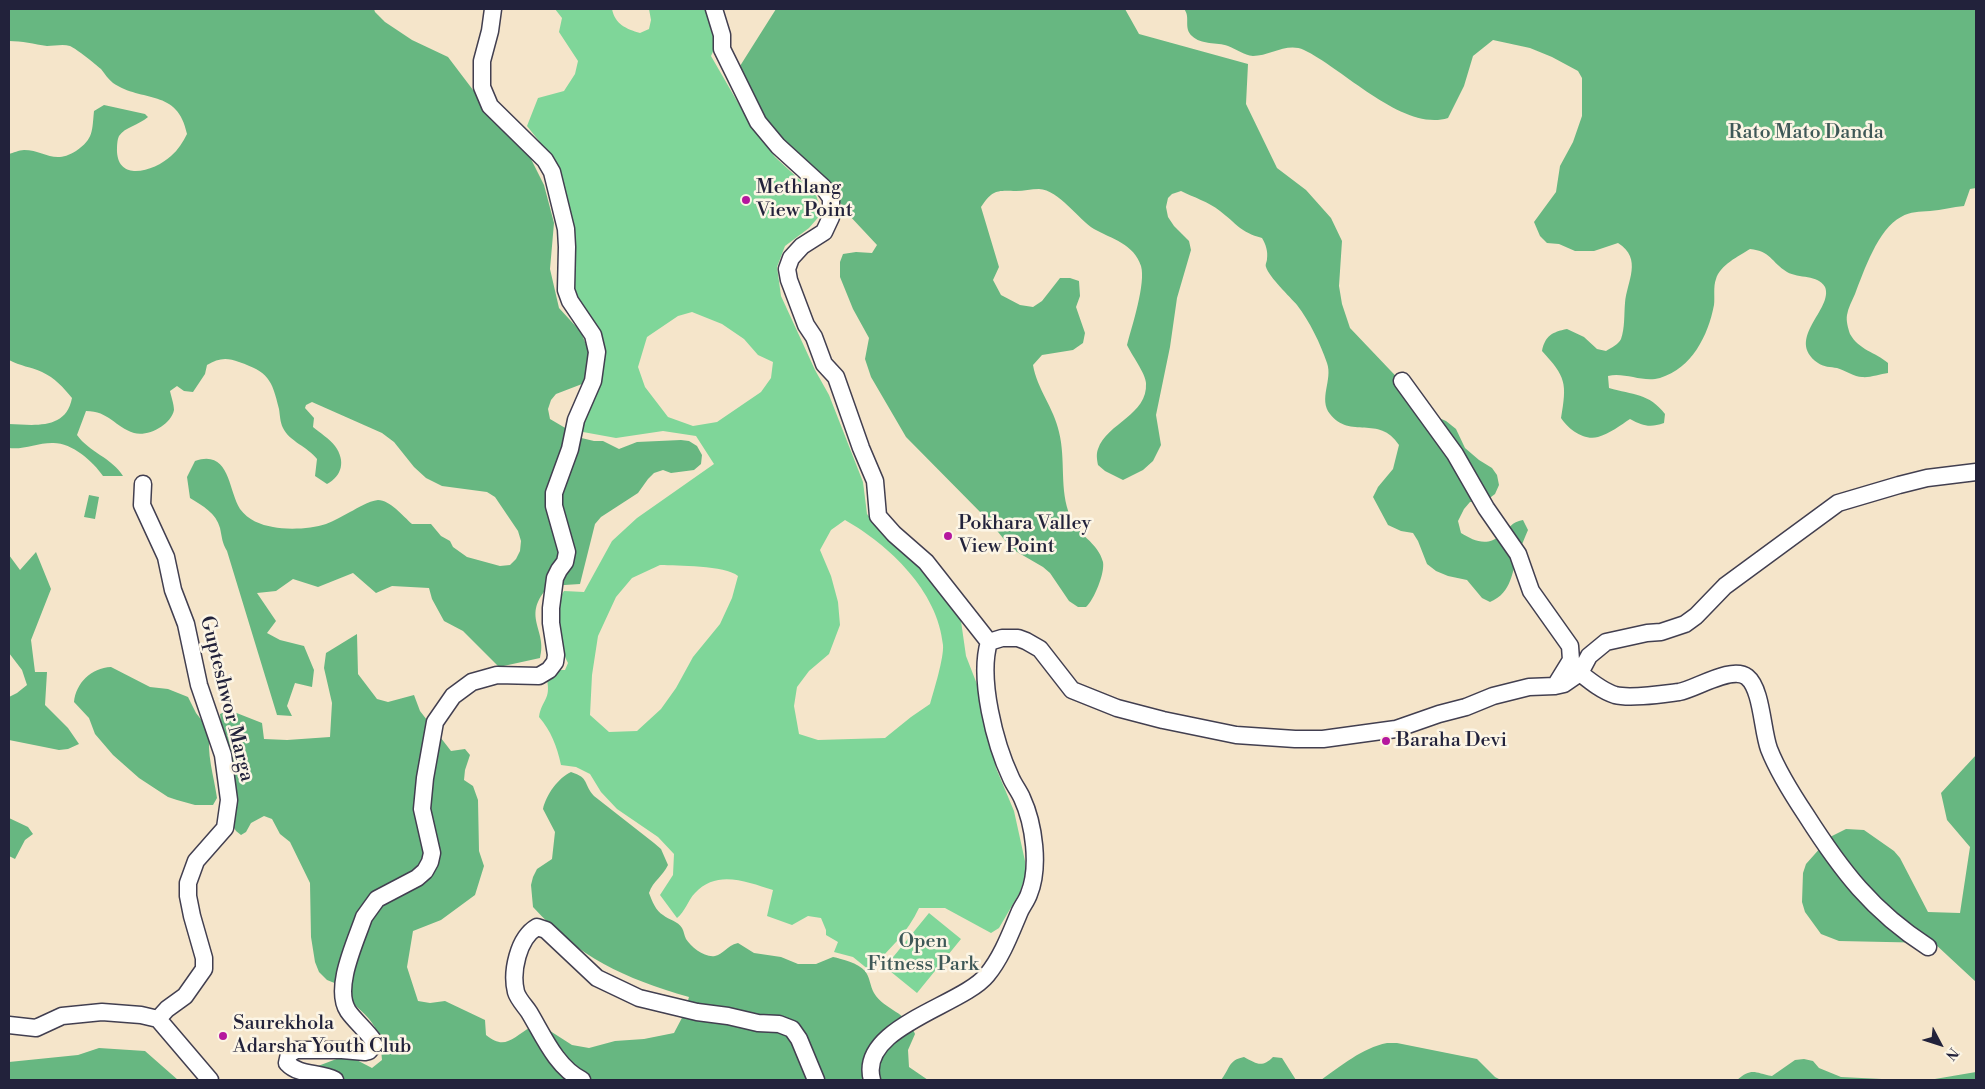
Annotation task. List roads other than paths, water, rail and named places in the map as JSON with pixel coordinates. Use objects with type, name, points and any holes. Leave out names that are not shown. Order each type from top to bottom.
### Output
[{"type":"street","points":[[335,1080],[328,1076],[312,1072],[301,1072],[295,1069],[287,1063],[289,1054],[296,1050],[365,1052],[369,1051],[374,1045],[374,1040],[348,1011],[343,1001],[342,992],[345,977],[368,909],[383,895],[416,878],[425,871],[430,862],[432,853],[422,809],[435,722],[453,696],[472,682],[497,675],[539,676],[549,670],[555,662],[556,656],[551,623],[551,608],[555,578],[558,570],[565,562],[567,552],[554,506],[554,493],[570,449],[576,420],[595,374],[596,352],[593,335],[570,301],[566,290],[566,229],[552,172],[545,160],[490,106],[482,87],[482,61],[490,31],[493,9]]},
{"type":"street","points":[[714,9],[722,35],[722,50],[758,122],[778,146],[823,187],[831,198],[831,217],[824,232],[795,253],[787,269],[789,280],[806,325],[814,337],[824,364],[836,377],[861,448],[875,481],[878,516],[894,534],[926,562],[989,642]]},
{"type":"street","points":[[1402,381],[1455,454],[1486,508],[1518,554],[1531,591],[1570,646],[1571,660],[1555,686]]},
{"type":"street","points":[[989,642],[1002,638],[1018,638],[1026,641],[1040,650],[1072,690],[1117,708],[1163,720],[1248,736],[1323,739],[1396,729],[1466,707],[1493,696],[1529,687],[1564,684],[1580,673],[1589,656],[1606,642],[1647,633],[1661,632],[1685,624],[1696,616],[1725,586],[1838,503],[1899,484],[1927,478],[1976,472]]},
{"type":"street","name":"Gupteshwor Marga","points":[[143,484],[142,505],[166,557],[174,590],[186,624],[198,685],[222,755],[229,800],[225,828],[196,861],[188,883],[188,896],[204,958],[204,969],[185,996],[167,1009],[158,1019]]},
{"type":"street","points":[[872,1080],[871,1068],[874,1057],[882,1042],[916,1018],[975,986],[987,975],[1006,942],[1029,894],[1035,858],[1034,834],[1023,799],[1011,778],[999,747],[991,718],[985,668],[989,642]]},
{"type":"street","points":[[1580,673],[1605,691],[1616,695],[1634,697],[1680,692],[1728,675],[1742,674],[1748,678],[1755,690],[1768,747],[1785,782],[1820,837],[1836,860],[1881,912],[1900,928],[1928,946]]},
{"type":"street","points":[[582,1080],[567,1070],[545,1040],[517,994],[514,980],[518,958],[529,932],[537,927],[546,930],[597,978],[639,998],[697,1012],[728,1016],[758,1023],[779,1024],[792,1029],[799,1039],[816,1080]]},
{"type":"street","points":[[9,1025],[36,1028],[62,1016],[102,1012],[141,1015],[158,1019],[210,1080]]},
{"type":"place","name":"Methlang View Point","points":[[746,200]]},
{"type":"place","name":"Pokhara Valley View Point","points":[[948,536]]},
{"type":"place","name":"Baraha Devi","points":[[1386,741]]},
{"type":"place","name":"Saurekhola Adarsha Youth Club","points":[[223,1036]]},
{"type":"park label","name":"Rato Mato Danda","points":[[1806,133]]},
{"type":"park label","name":"Open Fitness Park","points":[[923,954]]}]
